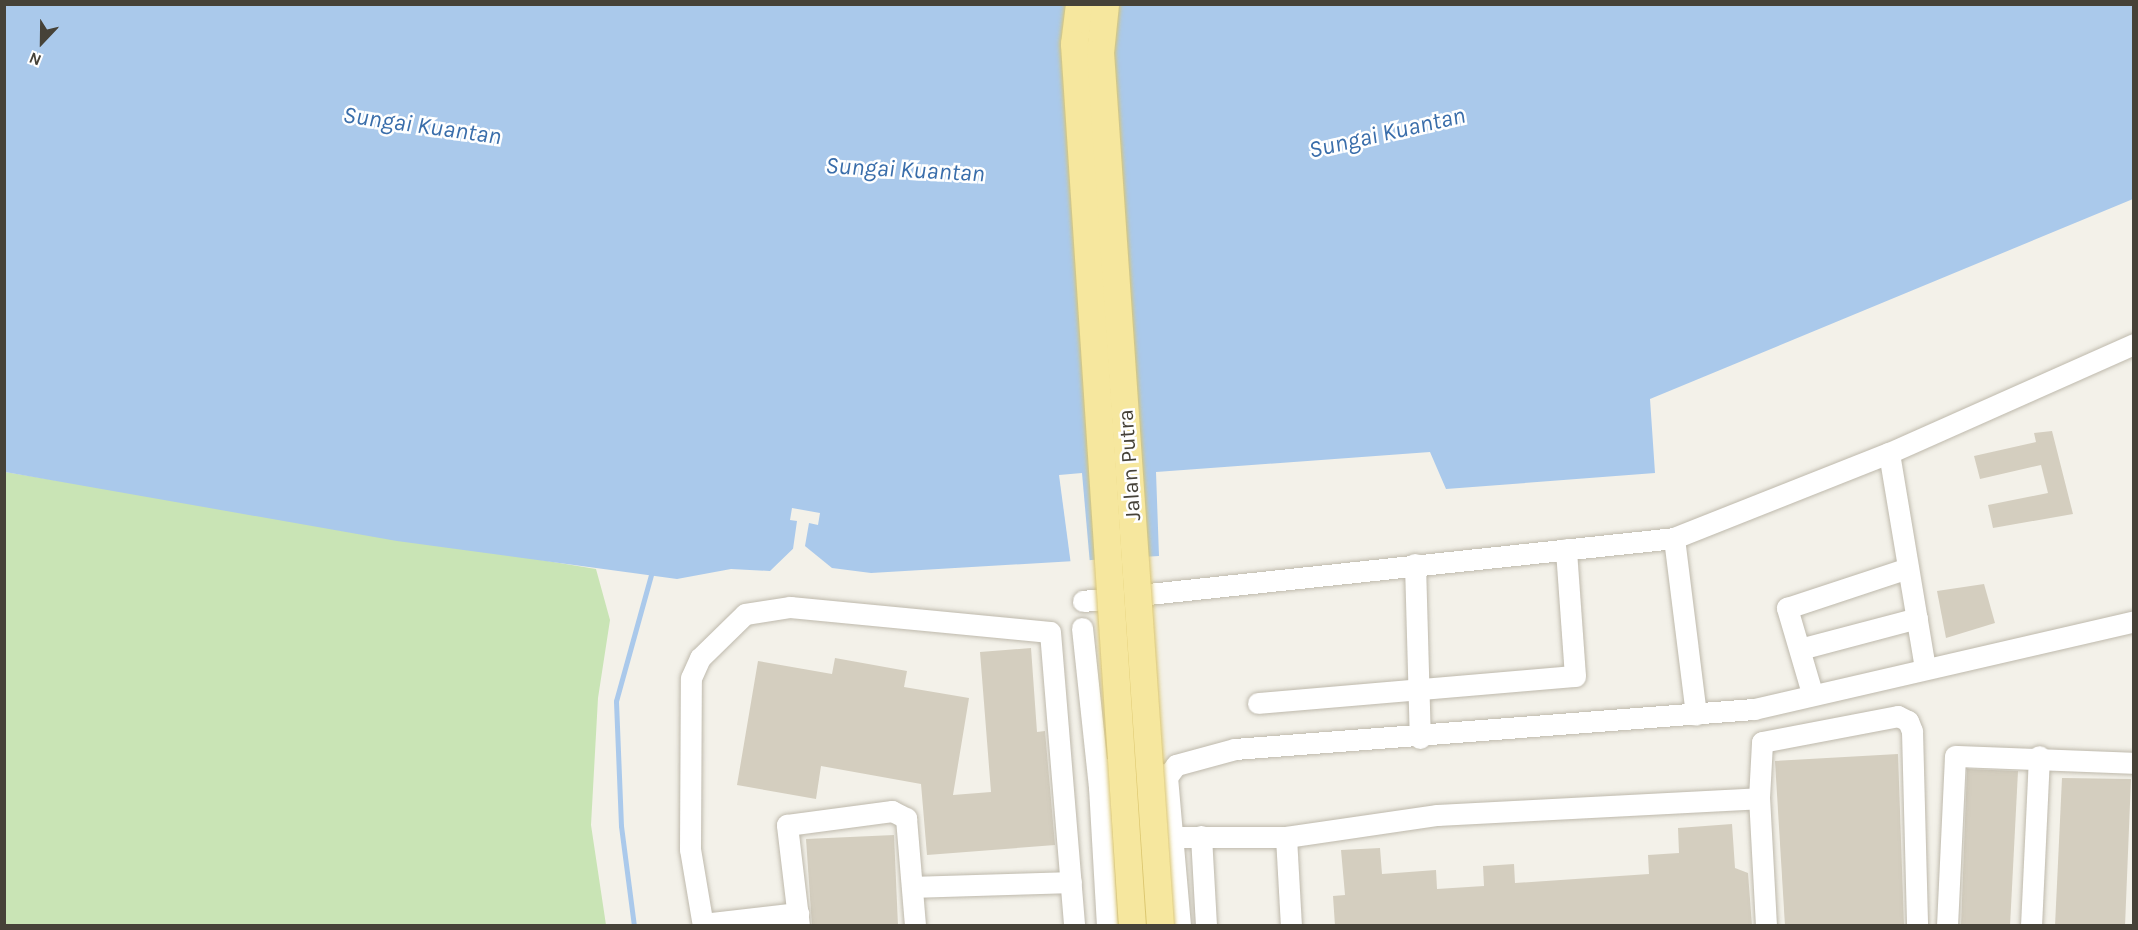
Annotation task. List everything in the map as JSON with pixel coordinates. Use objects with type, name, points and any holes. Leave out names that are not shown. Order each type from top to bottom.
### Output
[{"type":"main road","name":"Jalan Putra","points":[[1078,4],[1074,44],[1132,926]]},
{"type":"main road","name":"Jalan Putra","points":[[1105,4],[1100,52],[1160,926]]},
{"type":"street","points":[[1107,926],[1099,787],[1089,724],[1082,636],[1083,596],[1674,538],[1889,453],[2133,344]]},
{"type":"street","points":[[1889,453],[1924,667]]},
{"type":"street","points":[[1674,538],[1696,716]]},
{"type":"street","points":[[1258,703],[1575,676],[1566,549]]},
{"type":"street","points":[[1416,564],[1420,738]]},
{"type":"street","points":[[1812,693],[1787,608],[1908,568]]},
{"type":"street","points":[[915,926],[902,813],[787,825],[798,919],[703,925],[690,849],[691,678],[700,658],[744,614],[790,607],[1082,636]]},
{"type":"street","points":[[1800,649],[1917,618]]},
{"type":"street","points":[[1180,926],[1167,777],[1176,765],[1235,749],[1420,738],[1696,716],[1755,709],[1812,693],[2133,621]]},
{"type":"street","points":[[1050,632],[1074,926]]},
{"type":"street","points":[[1766,926],[1759,798],[1762,742],[1898,716],[1908,721],[1917,926]]},
{"type":"street","points":[[1089,724],[1116,765]]},
{"type":"street","points":[[1947,926],[1955,756],[2039,756],[2133,763]]},
{"type":"street","points":[[2031,926],[2039,756]]},
{"type":"street","points":[[1099,787],[1116,765],[1144,762],[1167,777]]},
{"type":"street","points":[[1173,837],[1286,837],[1437,815],[1759,798]]},
{"type":"street","points":[[1201,836],[1206,926]]},
{"type":"street","points":[[1286,837],[1291,926]]},
{"type":"street","points":[[912,887],[1071,882]]},
{"type":"green space","points":[[5,472],[596,569],[610,620],[598,698],[591,825],[606,925],[5,926]]},
{"type":"water","name":"Sungai Kuantan","points":[[5,5],[2133,5],[2133,199],[1650,399],[1655,473],[1446,489],[1430,452],[1156,472],[1159,556],[871,573],[832,568],[800,542],[770,571],[731,569],[677,579],[397,541],[5,472]]},
{"type":"pier","points":[[1082,473],[1090,564],[1071,565],[1059,475]]},
{"type":"pier","points":[[792,508],[820,513],[818,525],[809,523],[805,546],[793,549],[797,521],[790,520]]},
{"type":"building","points":[[2052,431],[2073,514],[1993,528],[1988,505],[2048,493],[2041,465],[1980,479],[1974,456],[2036,442],[2034,433]]},
{"type":"building","points":[[1984,584],[1995,623],[1946,638],[1937,591]]},
{"type":"building","points":[[1031,648],[1037,732],[1045,731],[1055,845],[927,855],[921,784],[821,766],[816,799],[737,785],[758,661],[832,674],[835,658],[907,671],[904,687],[969,698],[953,795],[991,792],[980,652]]},
{"type":"building","points":[[1898,754],[1904,926],[1785,926],[1775,761]]},
{"type":"building","points":[[1967,769],[2018,771],[2010,926],[1961,926]]},
{"type":"building","points":[[2062,778],[2131,779],[2125,926],[2055,926]]},
{"type":"building","points":[[1732,824],[1735,868],[1748,873],[1752,926],[1335,926],[1333,896],[1345,895],[1341,850],[1380,848],[1382,874],[1436,870],[1437,889],[1484,886],[1483,866],[1514,864],[1515,883],[1649,874],[1648,855],[1679,853],[1678,828]]},
{"type":"building","points":[[894,835],[898,926],[812,926],[806,839]]},
{"type":"waterway","points":[[634,926],[621,826],[616,701],[651,575]]}]
